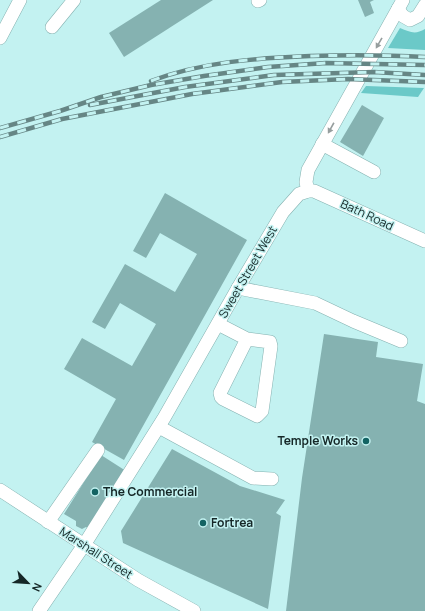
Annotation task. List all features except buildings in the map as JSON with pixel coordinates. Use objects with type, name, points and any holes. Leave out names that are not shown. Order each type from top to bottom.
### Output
[{"type":"street","points":[[52,27],[74,0]]},
{"type":"street","points":[[400,5],[403,16],[410,20],[418,16],[425,5]]},
{"type":"street","points":[[308,191],[306,182],[308,170],[400,5]]},
{"type":"street","points":[[0,29],[17,6]]},
{"type":"street","points":[[0,38],[17,6]]},
{"type":"street","points":[[322,144],[374,172]]},
{"type":"street","name":"Bath Road","points":[[308,191],[314,191],[425,241]]},
{"type":"street","name":"Sweet Street West","points":[[39,611],[84,545],[159,427],[283,212],[299,194],[308,191]]},
{"type":"street","points":[[238,288],[315,303],[400,341]]},
{"type":"street","points":[[218,324],[247,339],[270,342],[271,346],[262,411],[257,416],[224,399],[220,393],[247,339]]},
{"type":"street","points":[[159,427],[253,478],[272,480]]},
{"type":"street","points":[[48,522],[98,450]]},
{"type":"street","name":"Marshall Street","points":[[0,490],[138,580],[190,610]]},
{"type":"shaded area","points":[[400,28],[410,32],[425,29],[425,50],[388,48]]},
{"type":"shaded area","points":[[366,86],[424,88],[418,97],[361,93]]},
{"type":"railway","points":[[151,81],[189,69],[250,60],[324,56],[425,57]]},
{"type":"railway","points":[[0,128],[60,111],[101,97],[151,85],[204,76],[268,67],[326,63],[425,65]]},
{"type":"railway","points":[[90,105],[185,87],[274,75],[374,72],[425,75]]},
{"type":"railway","points":[[0,137],[62,119],[192,94],[282,82],[348,79],[425,82]]},
{"type":"place","name":"Temple Works","points":[[366,441]]},
{"type":"place","name":"The Commercial","points":[[95,492]]},
{"type":"place","name":"Fortrea","points":[[203,523]]}]
